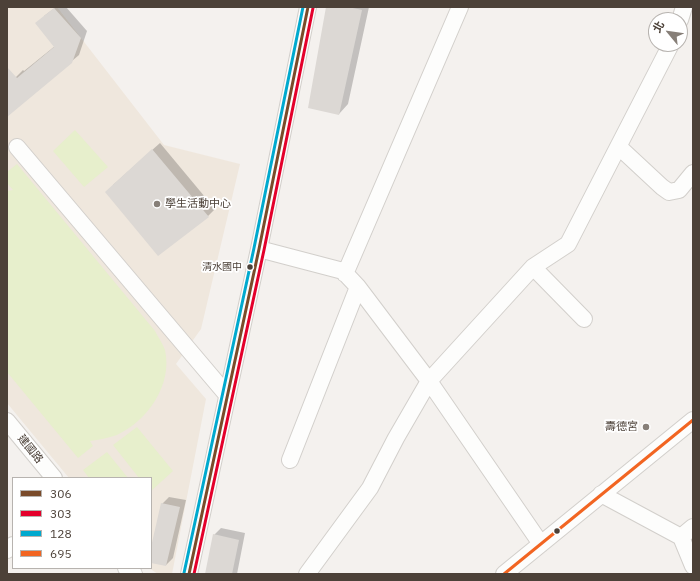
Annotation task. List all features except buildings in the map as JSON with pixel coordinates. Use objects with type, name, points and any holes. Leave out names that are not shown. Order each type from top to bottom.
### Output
[{"type":"street","points":[[189,574],[259,249],[308,7]]},
{"type":"street","points":[[346,274],[460,7]]},
{"type":"street","points":[[307,574],[370,488],[396,438],[429,381],[533,267],[568,244],[667,52]]},
{"type":"street","points":[[17,147],[227,395]]},
{"type":"street","points":[[619,147],[669,192],[679,190],[693,173]]},
{"type":"street","points":[[259,249],[323,265],[343,271],[346,274],[358,287],[429,381],[541,544]]},
{"type":"street","points":[[533,267],[584,320]]},
{"type":"street","points":[[290,460],[358,287]]},
{"type":"street","points":[[504,574],[693,420]]},
{"type":"street","name":"建國路","points":[[7,421],[53,477]]},
{"type":"street","points":[[601,494],[681,537],[693,566]]},
{"type":"street","points":[[681,537],[693,527]]},
{"type":"shaded area","name":"清水國中","points":[[7,7],[57,7],[164,145],[240,164],[201,329],[176,364],[206,399],[172,574],[158,574],[150,569],[152,569],[152,477],[68,477],[7,403]]},
{"type":"green space","points":[[75,130],[108,167],[84,187],[53,151]]},
{"type":"green space","points":[[17,164],[155,331],[165,350],[165,376],[161,389],[147,411],[128,429],[117,435],[90,441],[93,446],[78,458],[7,372],[7,191],[13,190],[7,183],[7,172]]},
{"type":"green space","points":[[137,427],[173,471],[152,490],[152,477],[138,477],[113,445]]},
{"type":"green space","points":[[107,452],[127,477],[88,477],[83,470]]},
{"type":"transit line","name":"128","points":[[184,573],[254,248],[303,7]]},
{"type":"transit line","name":"306","points":[[189,574],[259,249],[308,7]]},
{"type":"transit line","name":"303","points":[[194,574],[264,250],[313,8]]},
{"type":"transit line","name":"695","points":[[504,574],[693,420]]},
{"type":"place","name":"學生活動中心","points":[[157,204]]},
{"type":"place","name":"清水國中","points":[[250,267]]},
{"type":"place","name":"壽德宮","points":[[646,427]]}]
